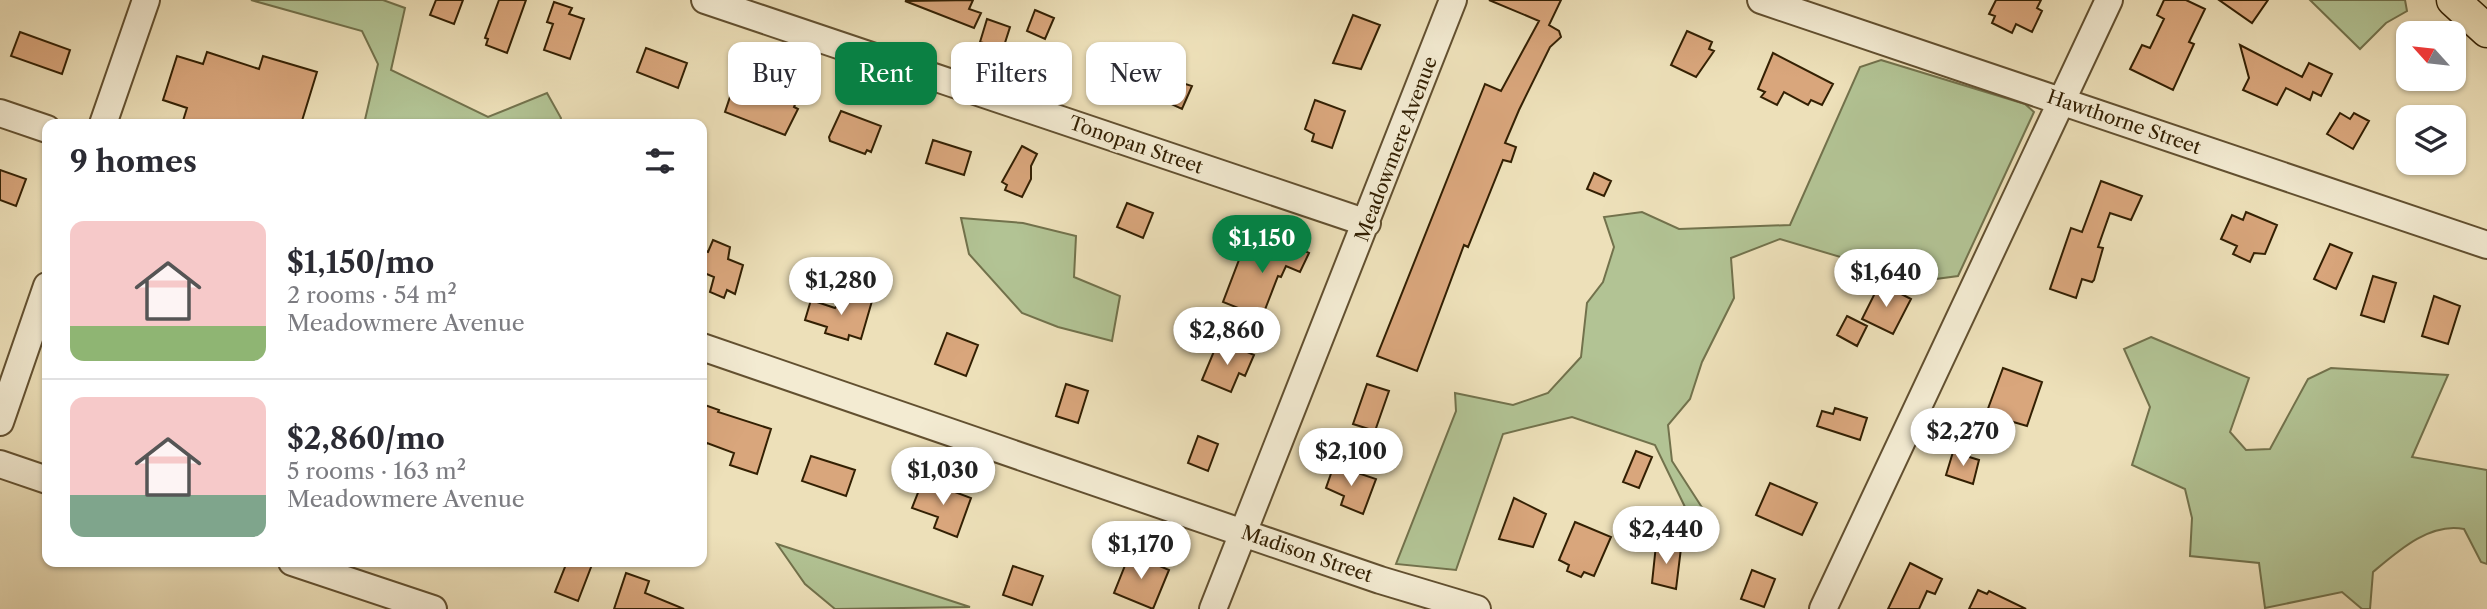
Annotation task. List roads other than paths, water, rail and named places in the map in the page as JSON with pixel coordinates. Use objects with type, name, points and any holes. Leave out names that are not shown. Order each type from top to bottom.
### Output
[{"type":"main road","points":[[2453,0],[2484,24]]},
{"type":"street","points":[[105,119],[146,0]]},
{"type":"street","name":"Tonopan Street","points":[[705,0],[1367,223]]},
{"type":"street","name":"Meadowmere Avenue","points":[[1213,609],[1453,0]]},
{"type":"street","name":"Hawthorne Street","points":[[1761,0],[2487,245]]},
{"type":"street","points":[[1823,609],[2109,0]]},
{"type":"street","points":[[0,113],[42,127]]},
{"type":"street","points":[[0,422],[42,300]]},
{"type":"street","name":"Madison Street","points":[[707,349],[1380,580],[1477,609]]},
{"type":"street","points":[[0,464],[42,478]]},
{"type":"street","points":[[307,567],[433,609]]}]
